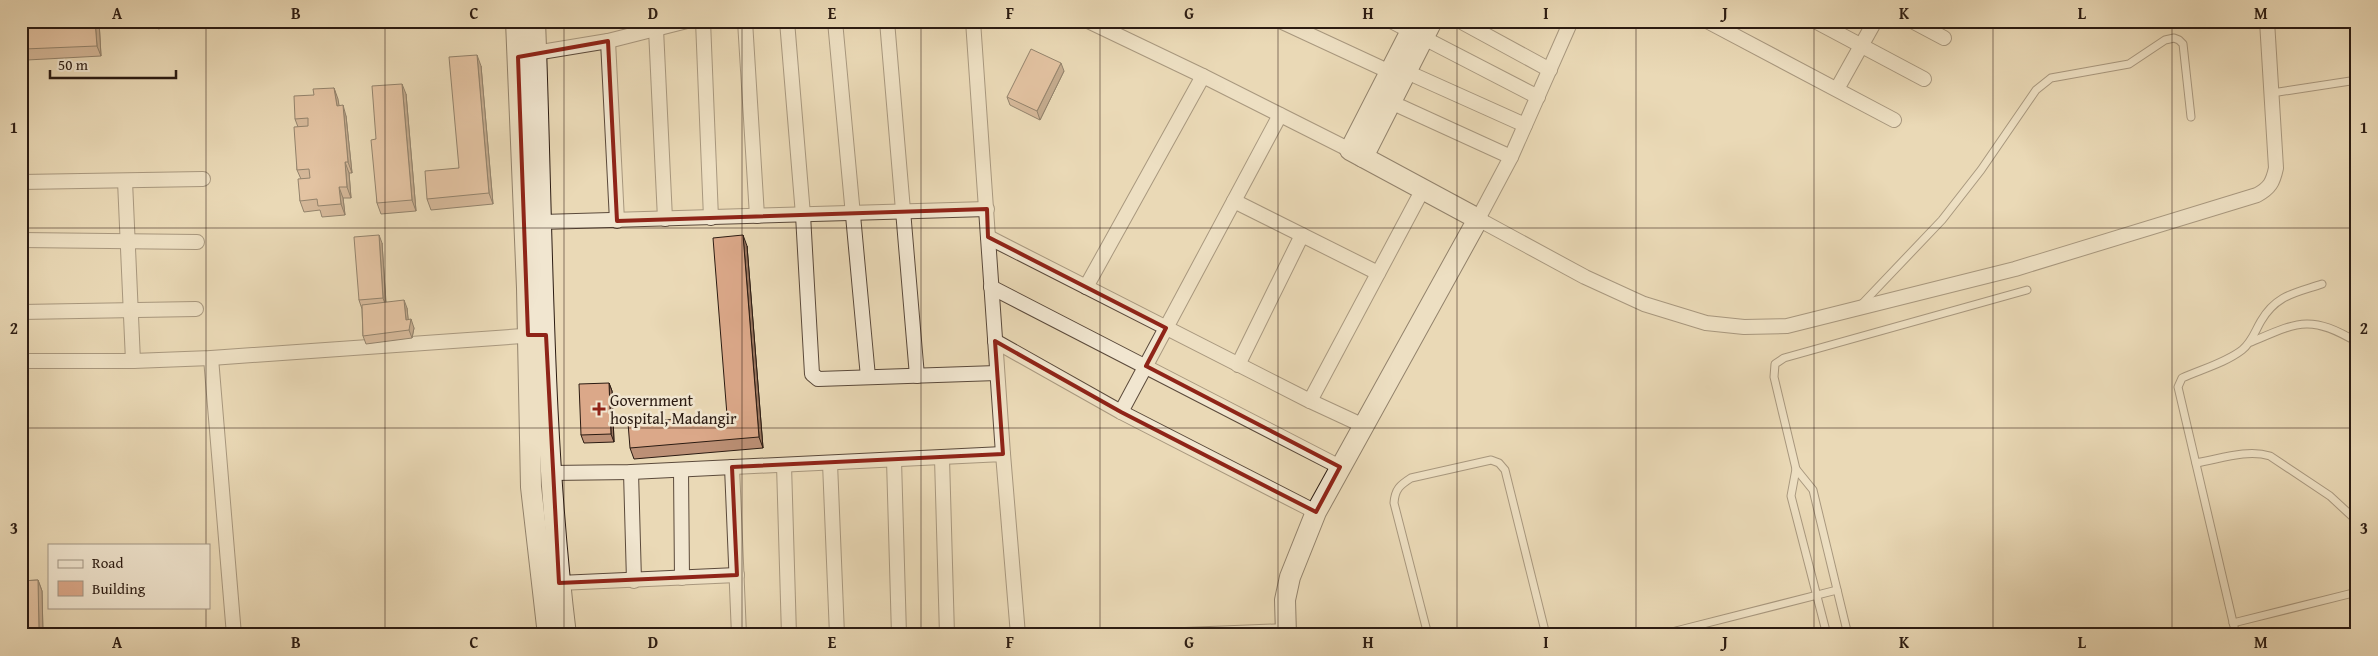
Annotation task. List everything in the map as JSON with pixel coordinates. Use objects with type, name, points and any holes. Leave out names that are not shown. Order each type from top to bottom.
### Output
[{"type":"street","points":[[516,21],[527,55],[542,222],[531,487],[548,635]]},
{"type":"street","points":[[535,21],[527,55],[537,335],[551,473],[559,583],[566,635]]},
{"type":"street","points":[[527,55],[608,41],[687,21]]},
{"type":"street","points":[[703,21],[711,218]]},
{"type":"street","points":[[745,21],[757,216]]},
{"type":"street","points":[[787,21],[803,215],[812,374],[818,379],[997,373]]},
{"type":"street","points":[[835,21],[868,377]]},
{"type":"street","points":[[887,21],[917,376]]},
{"type":"street","points":[[973,21],[997,373],[1018,635]]},
{"type":"street","points":[[1088,21],[1356,153],[1594,281],[1644,304],[1706,324],[1744,327],[1787,326],[2015,269],[2268,189],[2274,181],[2276,168],[2267,21]]},
{"type":"street","points":[[1280,21],[1525,125]]},
{"type":"street","points":[[1391,21],[1421,28],[1538,97]]},
{"type":"street","points":[[1460,21],[1550,70]]},
{"type":"street","points":[[1185,635],[1286,633],[1285,600],[1290,577],[1316,512],[1511,157],[1571,21]]},
{"type":"street","points":[[1707,21],[1894,120]]},
{"type":"street","points":[[1815,21],[1924,79]]},
{"type":"street","points":[[1837,89],[1875,21]]},
{"type":"street","points":[[1912,21],[1944,38]]},
{"type":"street","points":[[1356,153],[1396,70],[1421,28]]},
{"type":"street","points":[[656,29],[665,220]]},
{"type":"street","points":[[608,41],[617,221]]},
{"type":"street","points":[[1086,286],[1203,76]]},
{"type":"street","points":[[1384,98],[1511,157]]},
{"type":"street","points":[[1121,412],[1280,115]]},
{"type":"street","points":[[21,182],[203,179]]},
{"type":"street","points":[[125,181],[134,361]]},
{"type":"street","points":[[1310,401],[1423,189]]},
{"type":"street","points":[[1234,201],[1378,273]]},
{"type":"street","points":[[542,222],[665,220],[986,209]]},
{"type":"street","points":[[1238,364],[1302,236]]},
{"type":"street","points":[[988,237],[1310,401],[1364,426]]},
{"type":"street","points":[[21,240],[197,242]]},
{"type":"street","points":[[991,287],[1340,467]]},
{"type":"street","points":[[21,312],[196,309]]},
{"type":"street","points":[[21,360],[134,361],[211,358],[537,335]]},
{"type":"street","points":[[995,341],[1121,412],[1316,512]]},
{"type":"street","points":[[211,358],[234,635]]},
{"type":"street","points":[[551,473],[681,470],[1003,454]]},
{"type":"street","points":[[942,458],[947,635]]},
{"type":"street","points":[[894,460],[899,635]]},
{"type":"street","points":[[830,463],[836,635]]},
{"type":"street","points":[[784,465],[788,635]]},
{"type":"street","points":[[732,467],[738,635]]},
{"type":"street","points":[[681,470],[682,578]]},
{"type":"street","points":[[631,472],[634,581]]},
{"type":"street","points":[[559,583],[737,575]]},
{"type":"lane","points":[[1857,308],[1942,220],[1981,170],[2043,82],[2051,78],[2129,64],[2165,40],[2174,38],[2183,44],[2191,117]]},
{"type":"lane","points":[[2272,93],[2357,80]]},
{"type":"lane","points":[[2250,342],[2266,312],[2275,302],[2286,296],[2322,284]]},
{"type":"lane","points":[[1827,635],[1791,496],[1796,469],[1774,376],[1775,364],[1779,360],[2027,290]]},
{"type":"lane","points":[[2236,635],[2178,387],[2179,382],[2182,378],[2230,358],[2250,342],[2291,325],[2310,322],[2325,325],[2357,342]]},
{"type":"lane","points":[[2196,463],[2243,454],[2260,453],[2270,456],[2330,496],[2357,521]]},
{"type":"lane","points":[[1428,635],[1394,503],[1395,493],[1401,484],[1411,478],[1491,460],[1499,463],[1505,470],[1546,635]]},
{"type":"lane","points":[[1796,469],[1813,490],[1848,635]]},
{"type":"lane","points":[[1660,635],[1837,590]]},
{"type":"lane","points":[[2233,623],[2357,592]]},
{"type":"highlighted area","points":[[608,41],[617,221],[987,209],[988,237],[1166,328],[1146,366],[1340,467],[1316,512],[1121,412],[995,341],[1003,454],[732,467],[737,575],[559,583],[546,335],[528,335],[518,57]]},
{"type":"building","points":[[21,21],[95,21],[97,46],[24,49],[24,58],[21,58]]},
{"type":"building","points":[[1031,49],[1061,63],[1037,111],[1007,97]]},
{"type":"building","points":[[477,55],[489,193],[427,199],[425,171],[459,168],[449,57]]},
{"type":"building","points":[[402,84],[412,200],[377,203],[371,140],[376,139],[372,86]]},
{"type":"building","points":[[334,88],[337,106],[343,105],[348,162],[345,162],[347,187],[339,187],[341,204],[318,206],[317,199],[300,201],[298,179],[310,178],[309,169],[297,170],[294,127],[308,126],[308,118],[295,119],[294,96],[314,95],[313,89]]},
{"type":"building","points":[[379,235],[383,298],[359,300],[354,237]]},
{"type":"building","points":[[743,235],[759,437],[630,448],[628,423],[727,415],[713,238]]},
{"type":"building","points":[[404,300],[406,320],[411,319],[409,330],[363,336],[362,305]]},
{"type":"building","points":[[609,383],[611,434],[581,435],[579,384]]},
{"type":"building","points":[[38,580],[39,630],[21,630],[21,581]]},
{"type":"building","points":[[284,628],[284,635],[262,635],[262,629]]},
{"type":"place","name":"Government hospital, Madangir","points":[[599,409]]}]
